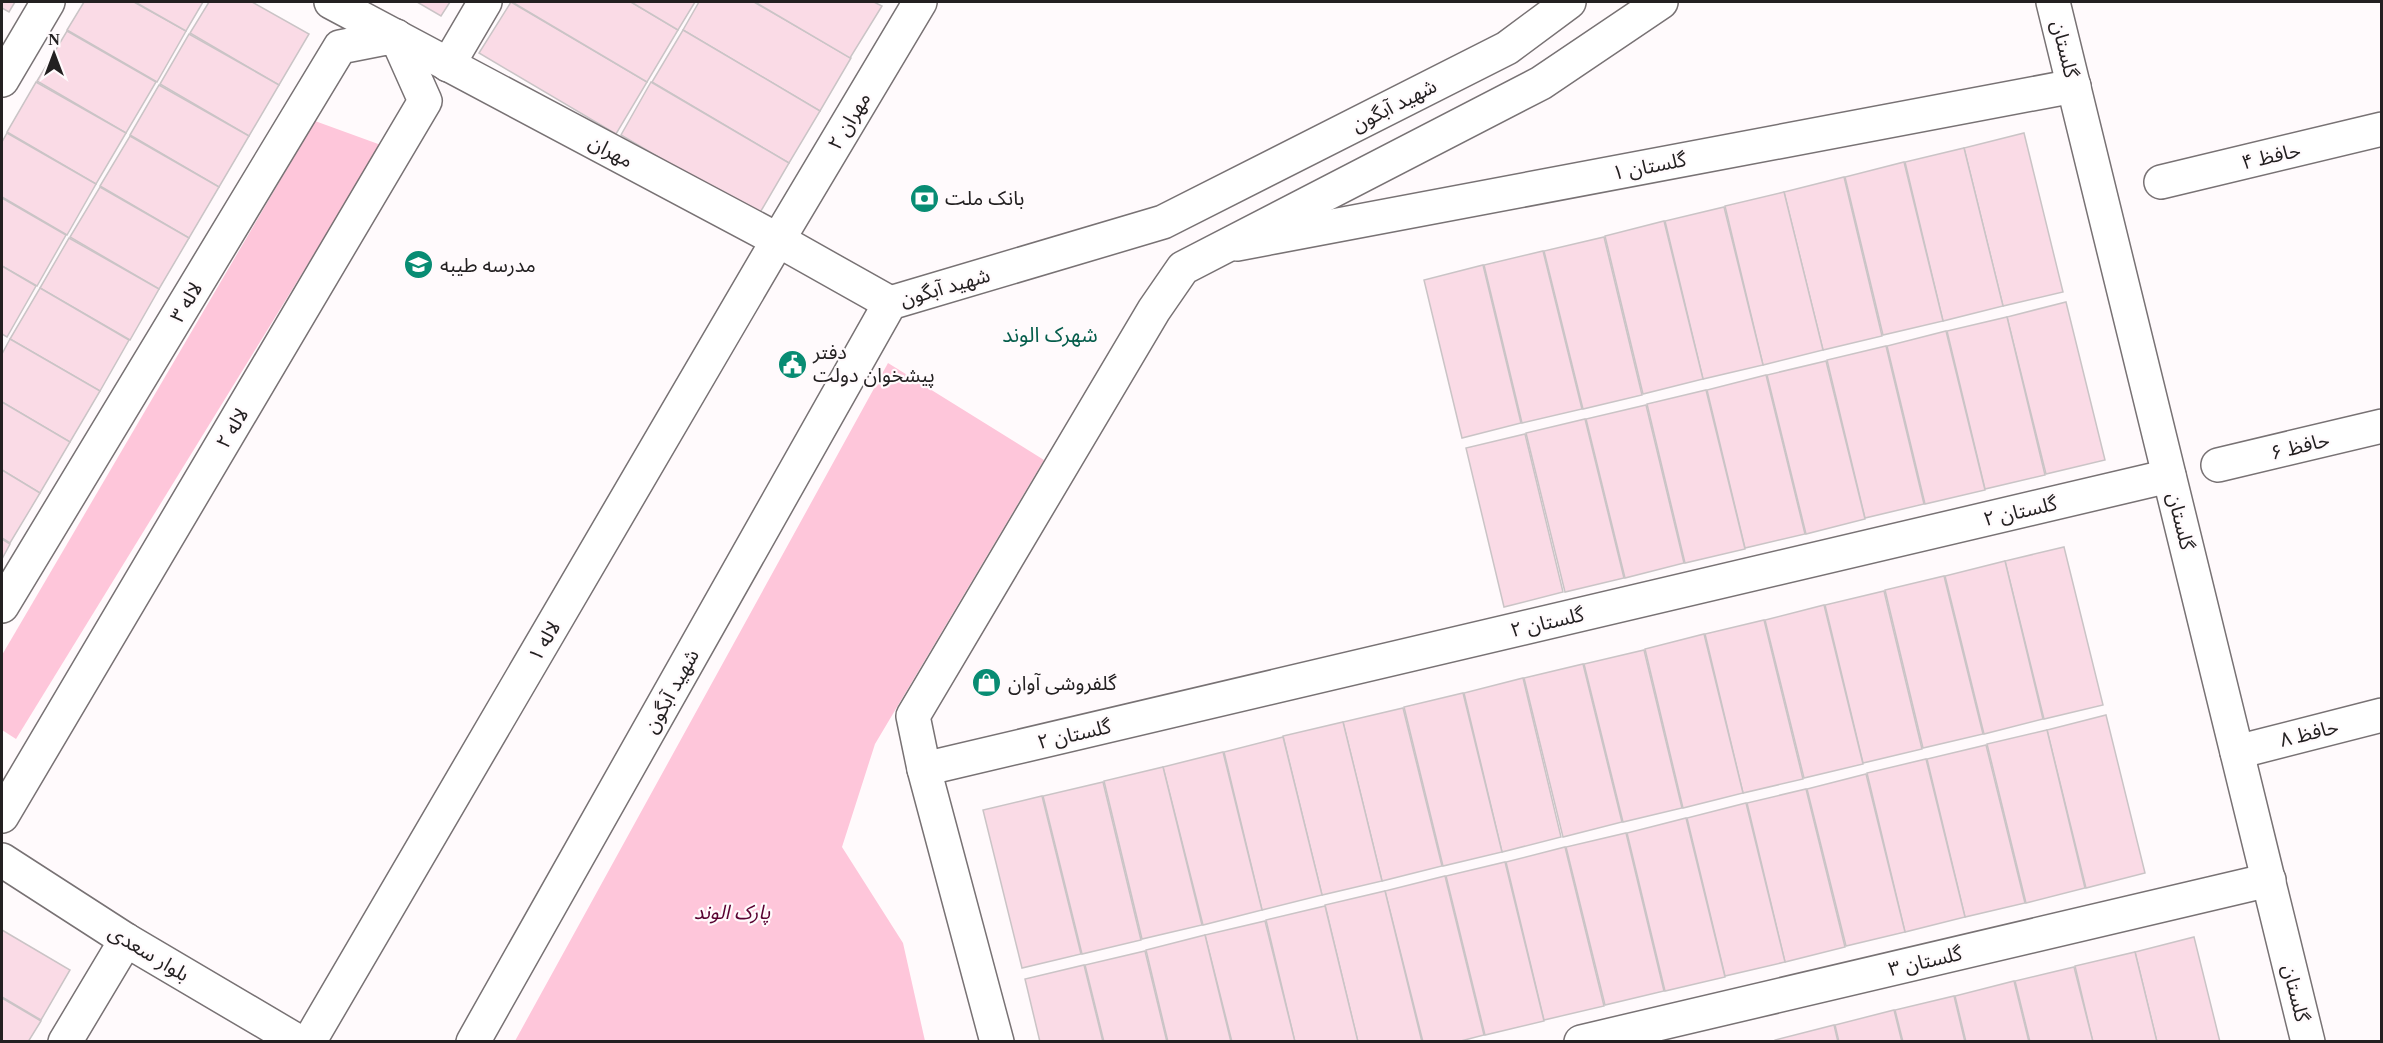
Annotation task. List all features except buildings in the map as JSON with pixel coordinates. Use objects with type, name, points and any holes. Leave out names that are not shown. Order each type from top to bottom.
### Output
[{"type":"street","points":[[2,80],[48,2]]},
{"type":"street","name":"مهران","points":[[331,2],[778,240],[890,303]]},
{"type":"street","points":[[448,65],[485,2]]},
{"type":"street","name":"مهران ۲","points":[[778,240],[920,2]]},
{"type":"street","name":"شهید آبگون","points":[[473,1041],[890,303],[1163,222],[1507,48],[1569,2]]},
{"type":"street","points":[[997,1041],[924,769],[913,716],[1169,287],[1183,268],[1541,83],[1660,2]]},
{"type":"street","name":"گلستان","points":[[2052,2],[2308,1041]]},
{"type":"street","name":"لاله ۳","points":[[2,606],[340,47],[396,36]]},
{"type":"street","name":"لاله ۲","points":[[2,816],[425,101],[396,36]]},
{"type":"street","name":"گلستان ۱","points":[[1223,247],[2074,86]]},
{"type":"street","name":"حافظ ۴","points":[[2161,182],[2382,129]]},
{"type":"street","points":[[1198,204],[1195,213],[1198,232],[1213,246],[1223,247]]},
{"type":"street","points":[[1126,234],[1143,235],[1158,242],[1168,254],[1172,270],[1169,287]]},
{"type":"street","name":"لاله ۱","points":[[309,1041],[778,240]]},
{"type":"street","name":"حافظ ۶","points":[[2218,465],[2382,426]]},
{"type":"street","name":"گلستان ۲","points":[[924,769],[2169,476]]},
{"type":"street","name":"حافظ ۸","points":[[2237,752],[2382,715]]},
{"type":"street","name":"بلوار سعدی","points":[[2,860],[126,940],[299,1041]]},
{"type":"street","name":"گلستان ۳","points":[[1581,1041],[2269,880]]},
{"type":"street","points":[[65,1041],[126,940]]},
{"type":"green space","points":[[315,121],[381,145],[16,739],[2,730],[2,655]]},
{"type":"green space","name":"پارک الوند","points":[[888,363],[1044,460],[875,744],[842,847],[903,943],[925,1041],[515,1041]]},
{"type":"place","name":"بانک ملت","points":[[924,198]]},
{"type":"place","name":"مدرسه طیبه","points":[[419,265]]},
{"type":"place","name":"دفتر پیشخوان دولت","points":[[792,364]]},
{"type":"place","name":"گلفروشی آوان","points":[[987,683]]},
{"type":"district","name":"شهرک الوند","points":[[1050,335]]}]
